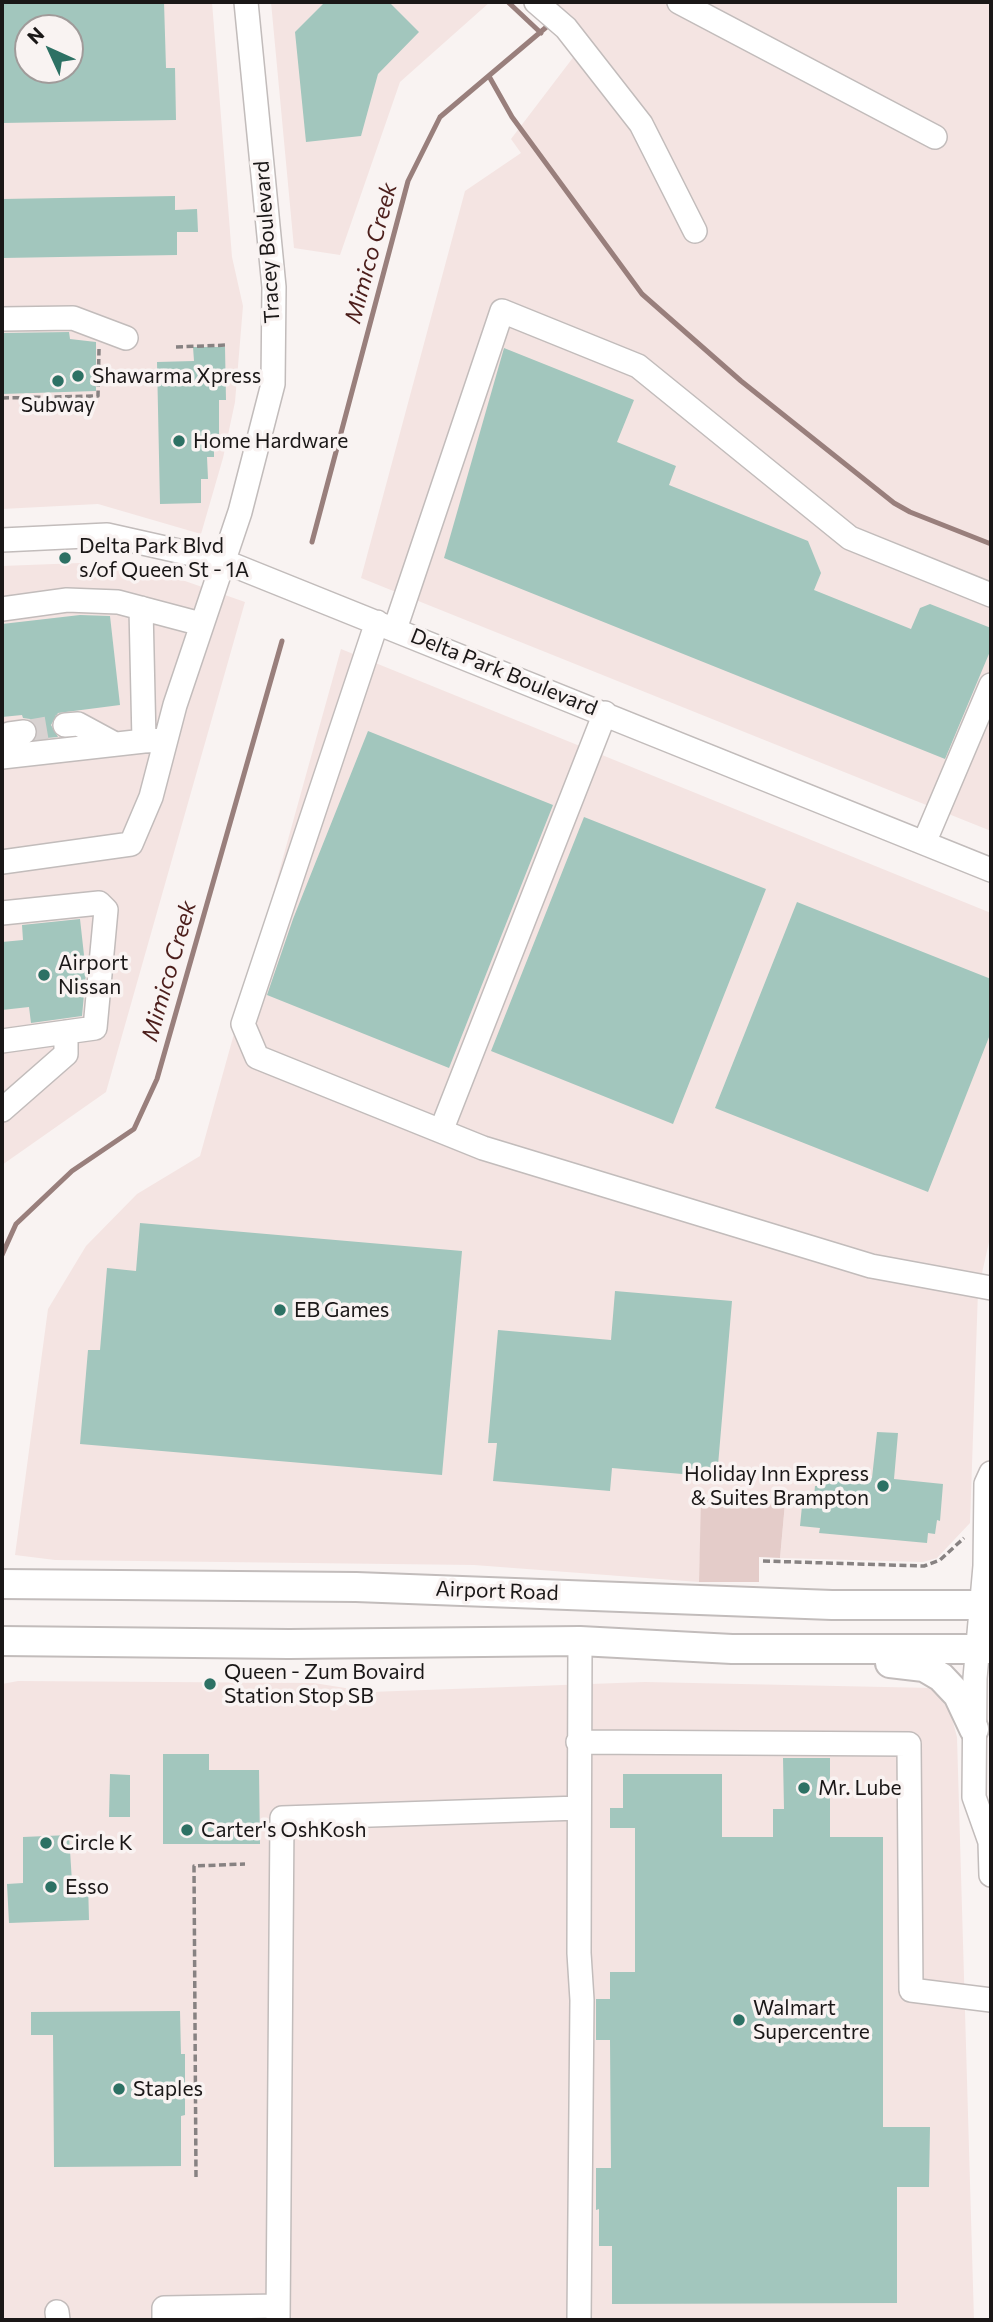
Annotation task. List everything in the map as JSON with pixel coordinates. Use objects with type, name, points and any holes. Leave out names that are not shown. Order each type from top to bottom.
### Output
[{"type":"main road","name":"Airport Road","points":[[2,1584],[368,1587],[832,1605],[986,1605]]},
{"type":"main road","points":[[4,1644],[580,1641],[732,1649],[984,1649]]},
{"type":"main road","points":[[838,1649],[863,1663],[924,1667],[941,1677],[958,1695],[974,1729]]},
{"type":"street","name":"Tracey Boulevard","points":[[155,740],[201,624],[240,512],[272,384],[274,287],[246,2]]},
{"type":"street","points":[[536,2],[565,28],[641,124],[695,231]]},
{"type":"street","points":[[679,2],[935,136]]},
{"type":"street","points":[[991,595],[850,538],[638,366],[502,311],[243,1024],[257,1057],[483,1148],[871,1266],[991,1288]]},
{"type":"street","points":[[2,319],[74,318],[126,338]]},
{"type":"street","name":"Delta Park Boulevard","points":[[2,540],[107,535],[223,561],[991,870]]},
{"type":"street","points":[[2,610],[67,600],[118,602],[201,624]]},
{"type":"street","points":[[2,862],[131,844],[151,797],[155,740],[141,608]]},
{"type":"street","points":[[924,843],[991,685]]},
{"type":"street","points":[[441,1131],[605,713]]},
{"type":"street","points":[[65,725],[78,724],[115,744]]},
{"type":"street","points":[[2,740],[9,734],[24,732]]},
{"type":"street","points":[[2,757],[155,740]]},
{"type":"street","points":[[2,913],[99,903],[106,910],[94,1028],[2,1041]]},
{"type":"street","points":[[2,1110],[66,1054],[66,1032]]},
{"type":"street","points":[[991,1473],[986,1484],[984,1649],[974,1729],[974,1797],[990,1840],[991,1875]]},
{"type":"street","points":[[579,2320],[582,2000],[579,1954],[580,1641]]},
{"type":"street","points":[[578,1742],[909,1744],[911,1990],[991,2000]]},
{"type":"street","points":[[164,2320],[164,2308],[278,2313],[282,1818],[579,1808]]},
{"type":"path","points":[[176,346],[228,345]]},
{"type":"path","points":[[2,398],[98,396],[97,349],[105,349]]},
{"type":"path","points":[[762,1561],[924,1566],[940,1560],[972,1530]]},
{"type":"path","points":[[196,2177],[194,1866],[245,1864]]},
{"type":"shaded area","points":[[2,2],[212,2],[232,257],[243,306],[235,402],[223,458],[201,534],[98,504],[2,509]]},
{"type":"shaded area","points":[[271,2],[490,2],[400,82],[340,255],[294,248]]},
{"type":"shaded area","points":[[521,2],[991,2],[991,831],[361,578],[465,191],[521,153],[511,139],[575,55]]},
{"type":"shaded area","points":[[80,563],[185,581],[245,602],[106,1092],[2,1165],[2,566]]},
{"type":"shaded area","points":[[341,649],[991,913],[991,1233],[978,1291],[970,1523],[937,1558],[923,1562],[780,1558],[785,1503],[702,1499],[699,1582],[474,1565],[55,1560],[15,1555],[48,1309],[86,1246],[137,1194],[200,1156]]},
{"type":"shaded area","points":[[701,1499],[785,1503],[780,1558],[759,1557],[759,1582],[699,1582]]},
{"type":"shaded area","points":[[18,1681],[314,1683],[370,1692],[645,1682],[933,1688],[950,1711],[957,1737],[974,2320],[2,2320],[2,1684]]},
{"type":"building","points":[[2,2],[164,2],[166,68],[175,68],[176,120],[2,123]]},
{"type":"building","points":[[325,2],[389,2],[419,32],[378,74],[361,136],[306,142],[295,32]]},
{"type":"building","points":[[175,196],[175,210],[197,209],[198,232],[177,232],[177,255],[2,258],[2,199]]},
{"type":"building","points":[[69,332],[70,339],[96,342],[96,391],[2,394],[2,333]]},
{"type":"building","points":[[193,347],[225,347],[226,400],[219,400],[219,434],[214,434],[214,457],[207,457],[208,479],[201,479],[201,503],[160,504],[157,362],[194,361]]},
{"type":"building","points":[[504,348],[634,400],[617,442],[676,466],[669,485],[808,541],[821,573],[814,590],[911,629],[920,608],[930,604],[991,628],[991,649],[945,759],[444,558]]},
{"type":"building","points":[[80,615],[110,616],[120,705],[58,713],[51,725],[58,737],[36,739],[38,729],[30,719],[23,718],[22,715],[2,717],[2,624]]},
{"type":"building","points":[[368,731],[553,805],[449,1068],[267,995],[293,919]]},
{"type":"building","points":[[584,817],[766,889],[673,1124],[491,1051]]},
{"type":"building","points":[[797,902],[991,979],[991,1032],[928,1192],[715,1108]]},
{"type":"building","name":"Airport Nissan","points":[[80,919],[86,973],[82,1016],[31,1023],[29,1007],[2,1010],[2,942],[23,940],[22,925]]},
{"type":"building","name":"EB Games","points":[[140,1223],[462,1251],[442,1475],[80,1444],[88,1350],[100,1350],[107,1268],[136,1271]]},
{"type":"building","points":[[615,1291],[732,1301],[717,1477],[612,1468],[610,1491],[493,1481],[497,1443],[488,1443],[498,1330],[611,1340]]},
{"type":"building","name":"Holiday Inn Express & Suites Brampton","points":[[877,1432],[898,1433],[894,1479],[943,1484],[940,1521],[937,1520],[935,1534],[928,1533],[927,1543],[819,1533],[820,1528],[800,1526],[802,1506],[813,1508],[815,1486],[823,1486],[824,1474],[872,1478]]},
{"type":"building","points":[[163,1754],[209,1754],[209,1770],[259,1770],[260,1844],[163,1844]]},
{"type":"building","name":"Walmart Supercentre","points":[[783,1758],[830,1758],[830,1837],[883,1837],[883,2127],[930,2127],[929,2187],[897,2187],[897,2303],[612,2304],[612,2246],[599,2246],[599,2209],[596,2210],[596,2168],[611,2168],[610,2040],[596,2040],[596,1999],[610,1999],[610,1972],[635,1972],[635,1828],[610,1828],[610,1808],[623,1808],[623,1774],[722,1774],[722,1837],[773,1837],[773,1809],[784,1809]]},
{"type":"building","points":[[110,1774],[130,1775],[130,1817],[109,1817]]},
{"type":"building","points":[[69,1835],[72,1882],[88,1882],[89,1920],[9,1923],[7,1884],[23,1883],[23,1837]]},
{"type":"building","name":"Staples","points":[[180,2011],[181,2054],[185,2054],[185,2115],[181,2116],[181,2166],[54,2167],[53,2035],[31,2035],[31,2012]]},
{"type":"waterway","points":[[508,2],[541,33]]},
{"type":"waterway","name":"Mimico Creek","points":[[312,542],[408,181],[440,117],[550,24]]},
{"type":"waterway","points":[[490,78],[512,117],[642,294],[741,381],[894,503],[991,544]]},
{"type":"waterway","name":"Mimico Creek","points":[[2,1255],[16,1224],[72,1171],[134,1129],[157,1079],[282,641]]},
{"type":"tunnel","points":[[24,732],[65,725]]},
{"type":"place","name":"Shawarma Xpress","points":[[78,376]]},
{"type":"place","name":"Subway","points":[[58,381]]},
{"type":"place","name":"Home Hardware","points":[[179,441]]},
{"type":"place","name":"Delta Park Blvd s/of Queen St - 1A","points":[[65,558]]},
{"type":"place","name":"Airport Nissan","points":[[44,975]]},
{"type":"place","name":"EB Games","points":[[280,1310]]},
{"type":"place","name":"Holiday Inn Express & Suites Brampton","points":[[883,1486]]},
{"type":"place","name":"Queen - Zum Bovaird Station Stop SB","points":[[210,1684]]},
{"type":"place","name":"Mr. Lube","points":[[804,1788]]},
{"type":"place","name":"Carter's OshKosh","points":[[187,1830]]},
{"type":"place","name":"Circle K","points":[[46,1843]]},
{"type":"place","name":"Esso","points":[[51,1887]]},
{"type":"place","name":"Walmart Supercentre","points":[[739,2020]]},
{"type":"place","name":"Staples","points":[[119,2089]]}]
